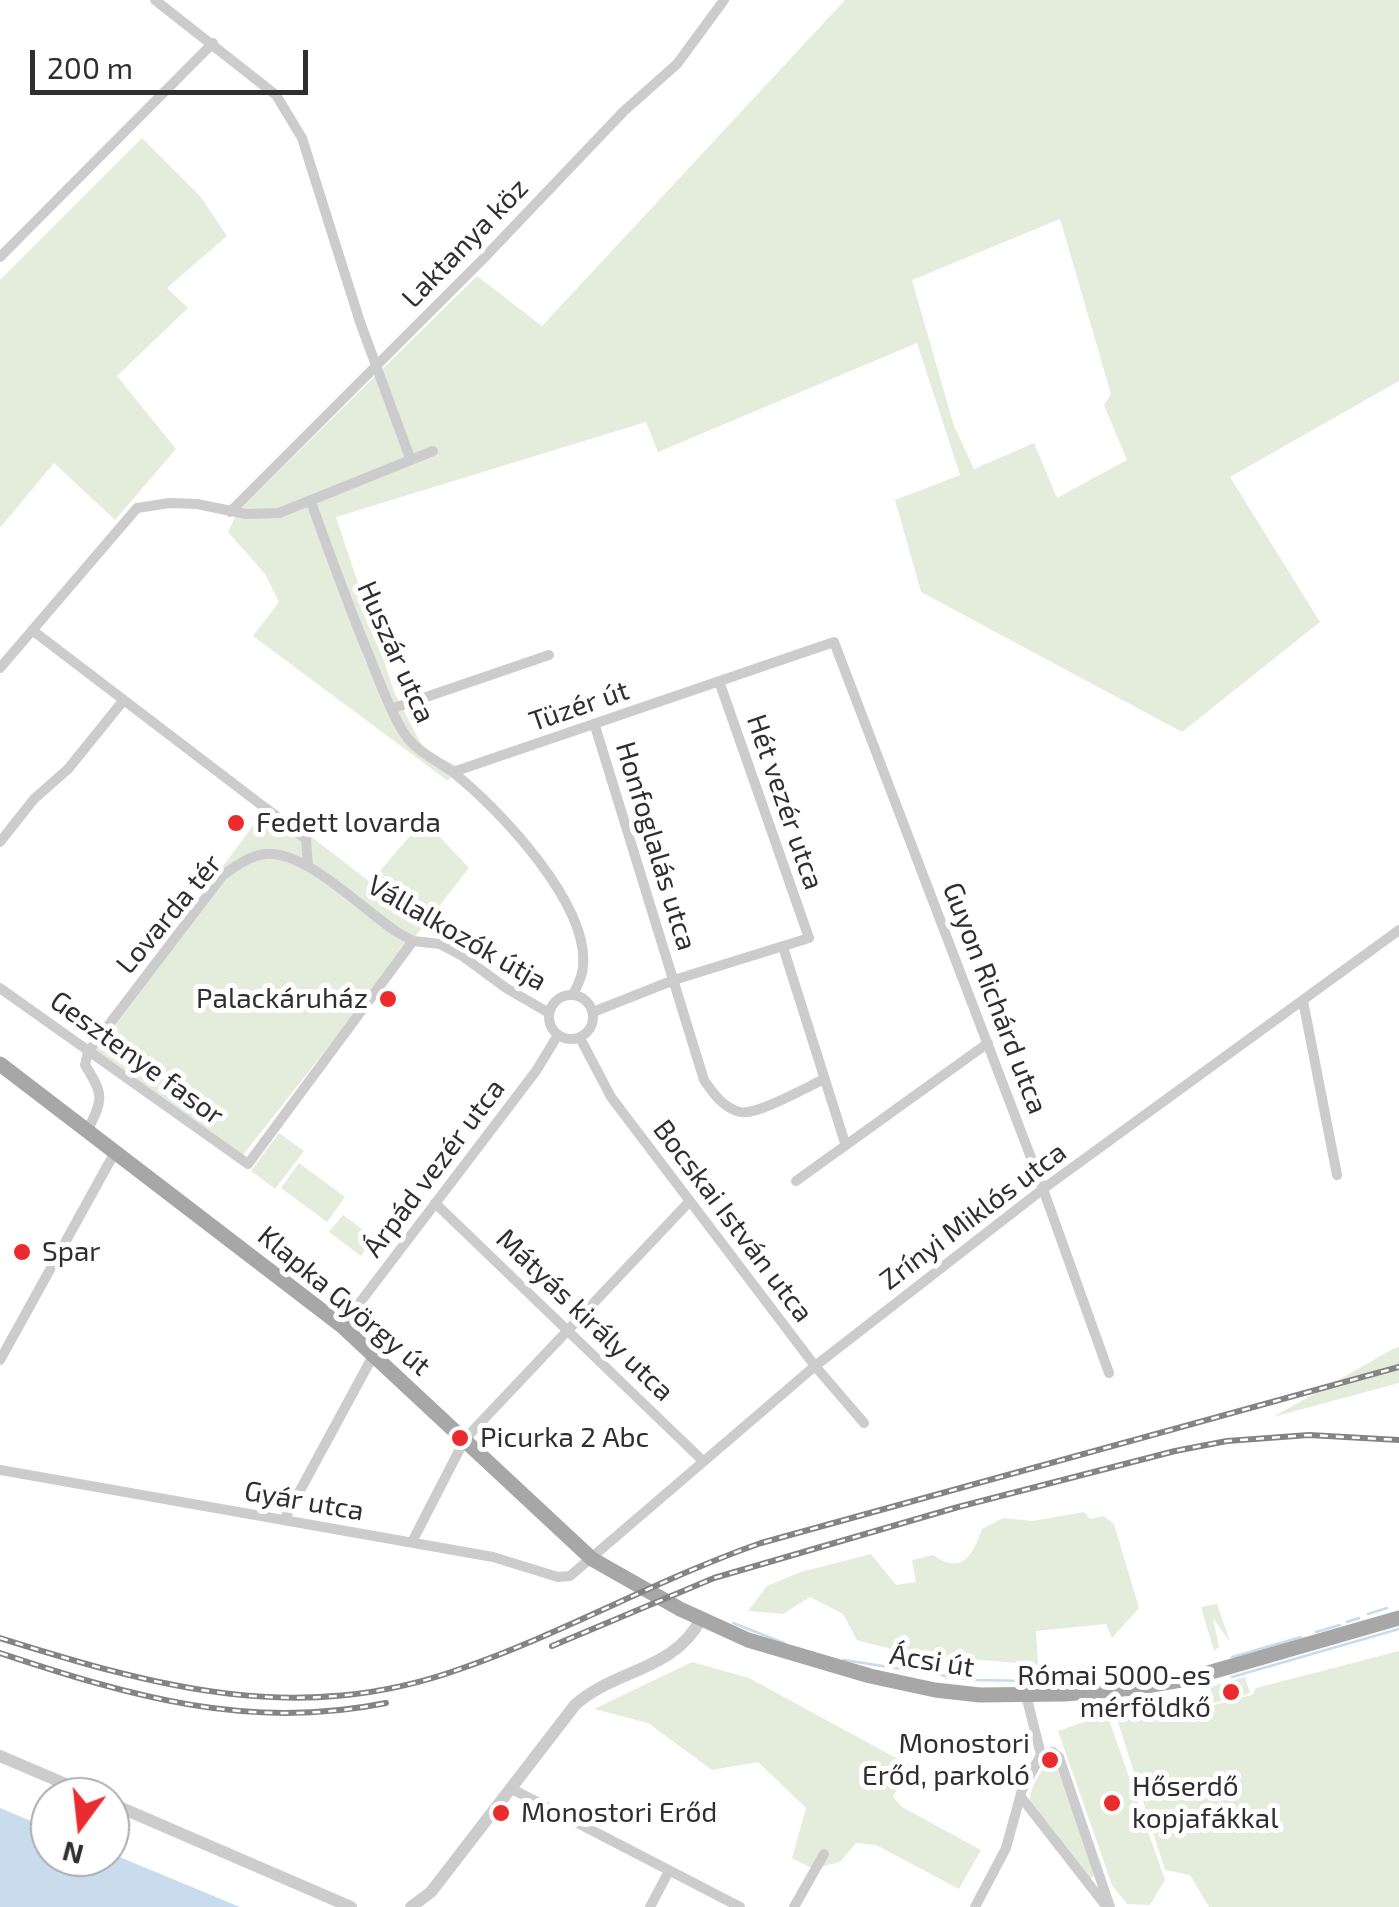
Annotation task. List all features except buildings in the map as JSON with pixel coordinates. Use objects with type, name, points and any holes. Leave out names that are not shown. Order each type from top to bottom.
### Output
[{"type":"main road","name":"Klapka György út","points":[[0,1064],[342,1326],[592,1559],[645,1590]]},
{"type":"main road","name":"Ácsi út","points":[[645,1590],[701,1620],[782,1652],[900,1684],[980,1695],[1090,1693],[1161,1684],[1399,1618]]},
{"type":"street","points":[[155,0],[276,96],[302,138],[360,322],[410,458]]},
{"type":"street","name":"Laktanya köz","points":[[230,512],[624,111],[677,64],[724,0]]},
{"type":"street","points":[[0,257],[213,44]]},
{"type":"street","points":[[0,668],[137,508],[170,502],[259,515],[280,512],[433,451]]},
{"type":"street","name":"Huszár utca","points":[[311,502],[391,709],[405,735],[416,748],[453,772],[533,851],[558,887],[584,952],[584,970],[573,995]]},
{"type":"street","name":"Vállalkozók útja","points":[[32,630],[306,839],[308,866],[376,918],[413,941],[440,944],[461,955],[549,1013]]},
{"type":"street","name":"Tüzér út","points":[[453,772],[834,642]]},
{"type":"street","name":"Guyon Richárd utca","points":[[834,642],[988,1042],[1109,1372]]},
{"type":"street","points":[[391,709],[550,655]]},
{"type":"street","name":"Hét vezér utca","points":[[719,682],[809,938]]},
{"type":"street","points":[[0,842],[34,799],[68,769],[123,700]]},
{"type":"street","name":"Honfoglalás utca","points":[[595,726],[704,1080],[716,1098],[749,1113],[824,1080]]},
{"type":"street","name":"Lovarda tér","points":[[88,1052],[224,875],[261,854],[291,858],[308,866]]},
{"type":"street","name":"Zrínyi Miklós utca","points":[[592,1559],[814,1366],[1043,1189],[1399,930]]},
{"type":"street","name":"Honfoglalás utca","points":[[593,1012],[674,980],[809,938]]},
{"type":"street","name":"Gesztenye fasor","points":[[0,988],[248,1164],[413,941]]},
{"type":"street","points":[[782,947],[845,1143]]},
{"type":"street","points":[[573,995],[586,1000],[593,1012],[591,1028],[580,1038],[572,1039],[552,1028],[549,1013],[555,1002],[573,995]]},
{"type":"street","points":[[1303,1000],[1336,1175]]},
{"type":"street","name":"Árpád vezér utca","points":[[342,1326],[536,1071],[558,1034]]},
{"type":"street","name":"Bocskai István utca","points":[[580,1038],[611,1098],[814,1366],[864,1423]]},
{"type":"street","points":[[796,1181],[988,1042]]},
{"type":"street","points":[[88,1052],[85,1066],[101,1096],[88,1129]]},
{"type":"street","points":[[0,1360],[114,1152]]},
{"type":"street","points":[[412,1542],[465,1439],[689,1202]]},
{"type":"street","name":"Mátyás király utca","points":[[436,1203],[702,1460]]},
{"type":"street","points":[[284,1520],[374,1353]]},
{"type":"street","name":"Gyár utca","points":[[0,1470],[493,1557],[564,1578],[577,1573],[592,1559]]},
{"type":"street","points":[[412,1907],[431,1892],[584,1696],[664,1660],[685,1643],[701,1620]]},
{"type":"street","points":[[975,1907],[1006,1848],[1021,1797],[1041,1754],[1026,1695]]},
{"type":"street","points":[[1041,1754],[1053,1752],[1059,1758],[1108,1907]]},
{"type":"street","points":[[0,1756],[49,1777]]},
{"type":"street","points":[[510,1788],[740,1907]]},
{"type":"street","points":[[1021,1797],[1108,1907]]},
{"type":"street","points":[[130,1812],[352,1907]]},
{"type":"street","points":[[794,1907],[824,1854]]},
{"type":"street","points":[[650,1907],[669,1872]]},
{"type":"street","points":[[1087,1881],[1095,1880],[1099,1872]]},
{"type":"green space","points":[[845,0],[1399,0],[1399,381],[1230,477],[1320,622],[1182,732],[921,592],[895,500],[960,475],[917,343],[658,452],[646,422],[336,517],[395,694],[425,751],[458,766],[448,781],[253,636],[279,602],[265,574],[228,532],[238,511],[477,276],[542,326]],"holes":[[[1060,219],[1111,394],[1104,405],[1127,460],[1057,498],[1034,443],[974,469],[954,426],[912,280]]]},
{"type":"green space","points":[[142,138],[200,196],[227,236],[167,288],[188,308],[117,376],[176,449],[115,520],[54,463],[0,528],[0,280]]},
{"type":"green space","points":[[269,804],[370,882],[424,820],[469,868],[243,1155],[90,1046]]},
{"type":"green space","points":[[279,1133],[304,1151],[275,1189],[251,1171]]},
{"type":"green space","points":[[299,1163],[345,1197],[327,1222],[281,1188]]},
{"type":"green space","points":[[343,1215],[374,1238],[361,1256],[329,1232]]},
{"type":"green space","points":[[1399,1347],[1399,1383],[1273,1417],[1393,1349]]},
{"type":"green space","points":[[1084,1512],[1090,1519],[1104,1516],[1114,1524],[1139,1608],[1112,1638],[1106,1624],[1036,1631],[1038,1665],[925,1654],[857,1640],[843,1614],[810,1597],[783,1614],[748,1611],[767,1586],[801,1572],[871,1554],[896,1585],[916,1582],[912,1560],[933,1555],[959,1563],[975,1547],[982,1529],[1003,1518],[1033,1521]]},
{"type":"green space","points":[[1217,1604],[1230,1642],[1213,1618],[1219,1647],[1214,1651],[1201,1607]]},
{"type":"green space","points":[[1399,1651],[1399,1907],[1209,1907],[1190,1875],[1165,1870],[1116,1716],[1199,1709],[1252,1695],[1256,1688]]},
{"type":"green space","points":[[692,1662],[749,1678],[909,1765],[893,1797],[902,1807],[981,1850],[959,1889],[876,1845],[856,1843],[840,1862],[813,1869],[792,1858],[806,1808],[758,1762],[712,1770],[648,1723],[594,1709]]},
{"type":"green space","points":[[1245,1677],[1250,1693],[1214,1703],[1210,1687]]},
{"type":"green space","points":[[1107,1714],[1165,1880],[1150,1905],[1127,1904],[1112,1885],[1058,1731]]},
{"type":"green space","points":[[1054,1760],[1096,1874],[1090,1879],[1030,1801],[1038,1778]]},
{"type":"water","points":[[0,1808],[30,1821],[30,1877],[130,1877],[130,1861],[240,1907],[0,1907]]},
{"type":"waterway","points":[[1368,1614],[1387,1608]]},
{"type":"waterway","points":[[1347,1622],[1359,1618]]},
{"type":"waterway","points":[[733,1623],[784,1643]]},
{"type":"waterway","points":[[1316,1632],[1340,1625]]},
{"type":"waterway","points":[[1232,1677],[1399,1629]]},
{"type":"waterway","points":[[1232,1657],[1301,1637]]},
{"type":"waterway","points":[[844,1660],[972,1680],[1031,1681]]},
{"type":"railway","points":[[0,1638],[115,1672],[228,1694],[342,1696],[400,1686],[498,1655],[761,1543],[1399,1367]]},
{"type":"railway","points":[[552,1646],[714,1578],[958,1507],[1175,1451],[1227,1441],[1309,1435],[1399,1440]]},
{"type":"railway","points":[[0,1653],[96,1683],[190,1705],[286,1713],[386,1703]]},
{"type":"place","name":"Fedett lovarda","points":[[236,823]]},
{"type":"place","name":"Palackáruház","points":[[388,999]]},
{"type":"place","name":"Spar","points":[[22,1252]]},
{"type":"place","name":"Picurka 2 Abc","points":[[460,1438]]},
{"type":"place","name":"Római 5000-es mérföldkő","points":[[1231,1692]]},
{"type":"place","name":"Monostori Erőd, parkoló","points":[[1050,1760]]},
{"type":"place","name":"Hőserdő kopjafákkal","points":[[1112,1803]]},
{"type":"place","name":"Monostori Erőd","points":[[501,1813]]}]
